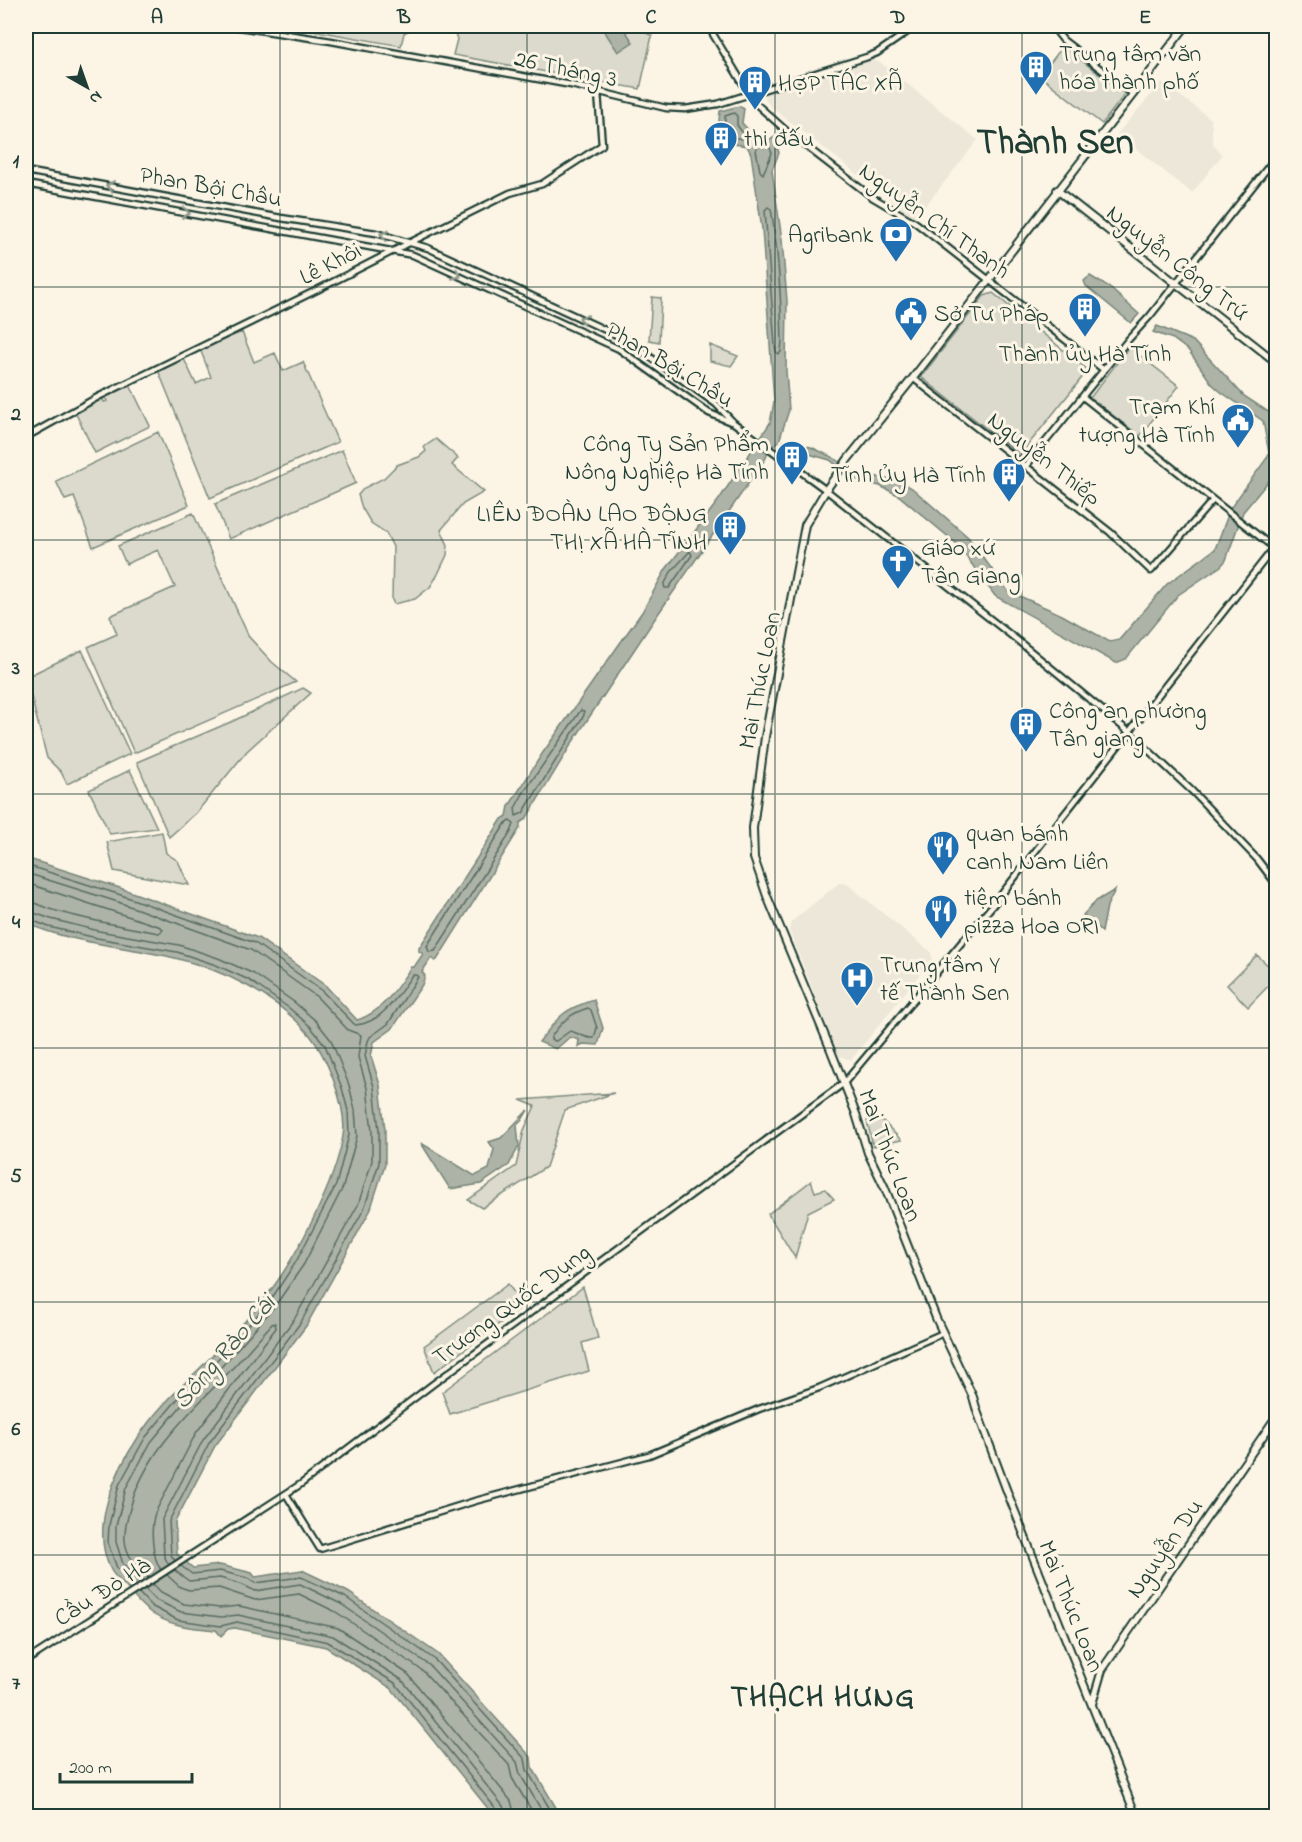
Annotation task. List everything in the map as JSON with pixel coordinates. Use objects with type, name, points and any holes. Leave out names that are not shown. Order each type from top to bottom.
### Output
[{"type":"main road","name":"Mai Thúc Loan","points":[[1136,1816],[1008,1494],[976,1411],[973,1397],[943,1333],[885,1188],[868,1153],[844,1083],[767,896],[754,858],[753,828],[765,737],[805,525],[843,466],[1186,26]]},
{"type":"main road","name":"Nguyễn Công Trứ","points":[[1057,190],[1276,362]]},
{"type":"main road","name":"Nguyễn Du","points":[[1092,1704],[1102,1670],[1276,1417]]},
{"type":"street","name":"26 Tháng 3","points":[[233,26],[331,41],[571,85],[666,108],[685,109],[710,106],[877,53],[916,26]]},
{"type":"street","name":"Nguyễn Chí Thanh","points":[[708,26],[749,94],[762,109],[816,155],[872,197],[916,223],[1104,370]]},
{"type":"street","points":[[1052,26],[1063,40],[1133,94]]},
{"type":"street","name":"Lê Khôi","points":[[26,437],[98,397],[409,243],[510,194],[542,184],[602,145],[598,93]]},
{"type":"street","points":[[1026,466],[1276,157]]},
{"type":"street","name":"Phan Bội Châu","points":[[26,171],[281,218],[364,230],[428,248],[625,339],[716,404],[734,423]]},
{"type":"street","name":"Phan Bội Châu","points":[[26,184],[413,255],[619,349],[709,413],[734,423]]},
{"type":"street","name":"Nguyễn Thiếp","points":[[913,378],[1110,532],[1151,571],[1213,500]]},
{"type":"street","points":[[1083,398],[1275,546]]},
{"type":"street","points":[[734,423],[826,490],[1017,640],[1128,731],[1192,791],[1257,859],[1276,884]]},
{"type":"street","name":"Trương Quốc Dụng","points":[[198,1551],[286,1494],[844,1083],[997,900],[1275,546]]},
{"type":"street","points":[[286,1494],[320,1549],[476,1501],[649,1455],[759,1409],[819,1388],[943,1333]]},
{"type":"street","name":"Cầu Đò Hà","points":[[26,1661],[198,1551]]},
{"type":"shaded area","points":[[289,26],[417,26],[404,33],[401,46]]},
{"type":"shaded area","points":[[443,26],[638,26],[652,36],[640,89],[453,55],[457,39],[453,29]]},
{"type":"shaded area","points":[[1063,46],[1125,94],[1102,124],[1040,76]]},
{"type":"shaded area","points":[[867,58],[881,63],[978,140],[915,219],[771,107],[765,99],[764,93],[865,61]]},
{"type":"shaded area","points":[[1162,82],[1211,119],[1213,144],[1222,155],[1192,193],[1117,134]]},
{"type":"shaded area","points":[[993,293],[1088,370],[1020,455],[921,377],[984,296]]},
{"type":"shaded area","points":[[652,297],[661,298],[659,342],[649,340]]},
{"type":"shaded area","points":[[242,332],[254,362],[275,353],[283,371],[303,362],[338,442],[210,498],[158,370],[184,359],[196,384],[211,377],[200,349]]},
{"type":"shaded area","points":[[710,345],[738,356],[731,366],[710,361]]},
{"type":"shaded area","points":[[1129,347],[1179,386],[1140,436],[1090,398]]},
{"type":"shaded area","points":[[130,385],[150,426],[95,453],[74,410],[102,397],[104,402],[107,401],[105,397]]},
{"type":"shaded area","points":[[158,432],[189,505],[93,547],[74,497],[65,500],[56,481]]},
{"type":"shaded area","points":[[436,439],[458,458],[452,465],[484,492],[463,504],[441,530],[448,545],[447,555],[430,587],[415,599],[394,604],[392,600],[393,547],[386,533],[371,523],[362,508],[358,495],[364,488],[384,478],[397,465],[419,457],[426,451],[424,447]]},
{"type":"shaded area","points":[[342,450],[356,483],[229,539],[215,504]]},
{"type":"shaded area","points":[[193,513],[249,637],[272,662],[296,682],[134,753],[88,647],[117,634],[110,616],[175,587],[158,550],[126,564],[118,546]]},
{"type":"shaded area","points":[[82,650],[130,754],[67,784],[61,772],[47,758],[26,677]]},
{"type":"shaded area","points":[[303,688],[311,693],[247,751],[196,813],[169,837],[137,762]]},
{"type":"shaded area","points":[[130,770],[157,828],[110,834],[89,790]]},
{"type":"shaded area","points":[[162,832],[166,853],[178,861],[189,885],[114,871],[107,842]]},
{"type":"shaded area","name":"Trung tâm Y tế Thành Sen","points":[[839,883],[847,884],[931,952],[932,959],[851,1060],[839,1056],[789,930],[791,922]]},
{"type":"shaded area","points":[[1257,955],[1276,973],[1276,978],[1248,1007],[1227,985]]},
{"type":"shaded area","points":[[614,1093],[565,1110],[546,1167],[482,1208],[468,1200],[516,1166],[524,1130],[535,1106],[520,1100]]},
{"type":"shaded area","points":[[881,1119],[901,1140],[873,1146],[867,1121]]},
{"type":"shaded area","points":[[811,1181],[815,1192],[825,1189],[834,1199],[808,1212],[795,1258],[768,1214]]},
{"type":"shaded area","points":[[508,1284],[523,1306],[434,1372],[424,1346]]},
{"type":"shaded area","points":[[583,1287],[598,1338],[582,1343],[589,1371],[450,1414],[442,1392]]},
{"type":"water","points":[[601,26],[622,26],[633,42],[618,52]]},
{"type":"water","name":"Sông Rào Cái","points":[[739,106],[744,109],[742,123],[761,140],[766,141],[782,130],[784,132],[776,143],[779,153],[772,170],[782,240],[787,301],[786,371],[789,410],[779,441],[768,451],[766,458],[572,743],[526,819],[520,823],[520,828],[437,960],[431,958],[422,972],[425,976],[422,985],[392,1029],[374,1042],[371,1056],[380,1085],[385,1130],[385,1164],[370,1211],[306,1326],[215,1446],[175,1522],[177,1554],[193,1568],[220,1565],[252,1573],[255,1577],[302,1570],[348,1592],[438,1654],[531,1757],[532,1767],[561,1816],[494,1816],[391,1688],[326,1647],[235,1628],[228,1629],[221,1636],[216,1630],[171,1623],[154,1615],[140,1604],[111,1570],[105,1553],[104,1518],[121,1466],[155,1415],[245,1321],[277,1282],[301,1243],[323,1198],[339,1155],[344,1124],[334,1082],[315,1042],[295,1019],[264,996],[229,977],[193,963],[62,936],[26,923],[26,858],[123,889],[258,938],[326,986],[357,1020],[374,1012],[388,999],[423,954],[419,948],[502,819],[507,816],[509,806],[542,754],[642,612],[666,569],[718,501],[770,423],[774,402],[762,229],[751,154],[747,146],[717,140],[720,111]]},
{"type":"water","points":[[1090,276],[1110,288],[1139,314],[1131,323],[1086,286],[1084,281]]},
{"type":"water","points":[[1157,326],[1193,341],[1244,396],[1276,417],[1276,472],[1243,512],[1226,560],[1221,566],[1178,595],[1126,659],[1116,663],[995,596],[957,544],[898,495],[880,486],[853,479],[830,460],[781,446],[784,441],[811,447],[853,471],[903,483],[912,488],[968,537],[1008,591],[1062,615],[1110,642],[1119,640],[1167,584],[1215,549],[1231,507],[1269,453],[1263,421],[1212,384],[1189,351],[1173,339],[1153,332]]},
{"type":"water","points":[[1115,890],[1107,906],[1102,932],[1083,915],[1096,901]]},
{"type":"water","points":[[594,1000],[603,1028],[598,1045],[583,1044],[578,1047],[579,1040],[570,1037],[556,1049],[539,1042],[562,1015]]},
{"type":"water","points":[[528,1110],[517,1125],[519,1146],[509,1165],[481,1184],[450,1189],[421,1143],[475,1176],[489,1169],[494,1149],[489,1142],[501,1138]]},
{"type":"place","name":"Trung tâm văn hóa thành phố","points":[[1036,96]]},
{"type":"place","name":"HỢP TÁC XÃ","points":[[755,111]]},
{"type":"place","name":"thi đấu","points":[[721,167]]},
{"type":"place","name":"Agribank","points":[[896,263]]},
{"type":"place","name":"Thành ủy Hà Tĩnh","points":[[1085,338]]},
{"type":"place","name":"Sở Tư Pháp","points":[[911,342]]},
{"type":"place","name":"Trạm Khí tượng Hà Tĩnh","points":[[1238,449]]},
{"type":"place","name":"Công Ty Sản Phẩm Nông Nghiệp Hà Tĩnh","points":[[792,486]]},
{"type":"place","name":"Tĩnh Ủy Hà Tĩnh","points":[[1009,503]]},
{"type":"place","name":"LIÊN ĐOÀN LAO ĐỘNG THỊ XÃ HÀ TĨNH","points":[[730,556]]},
{"type":"place","name":"Giáo xứ Tân Giang","points":[[898,590]]},
{"type":"place","name":"Công an phường Tân giang","points":[[1026,753]]},
{"type":"place","name":"quan bánh canh Nam Liên","points":[[943,876]]},
{"type":"place","name":"tiệm bánh pizza Hoa ORI","points":[[941,940]]},
{"type":"place","name":"Trung tâm Y tế Thành Sen","points":[[857,1007]]},
{"type":"district","name":"Thành Sen","points":[[1055,140]]},
{"type":"district","name":"THẠCH HƯNG","points":[[823,1696]]}]
